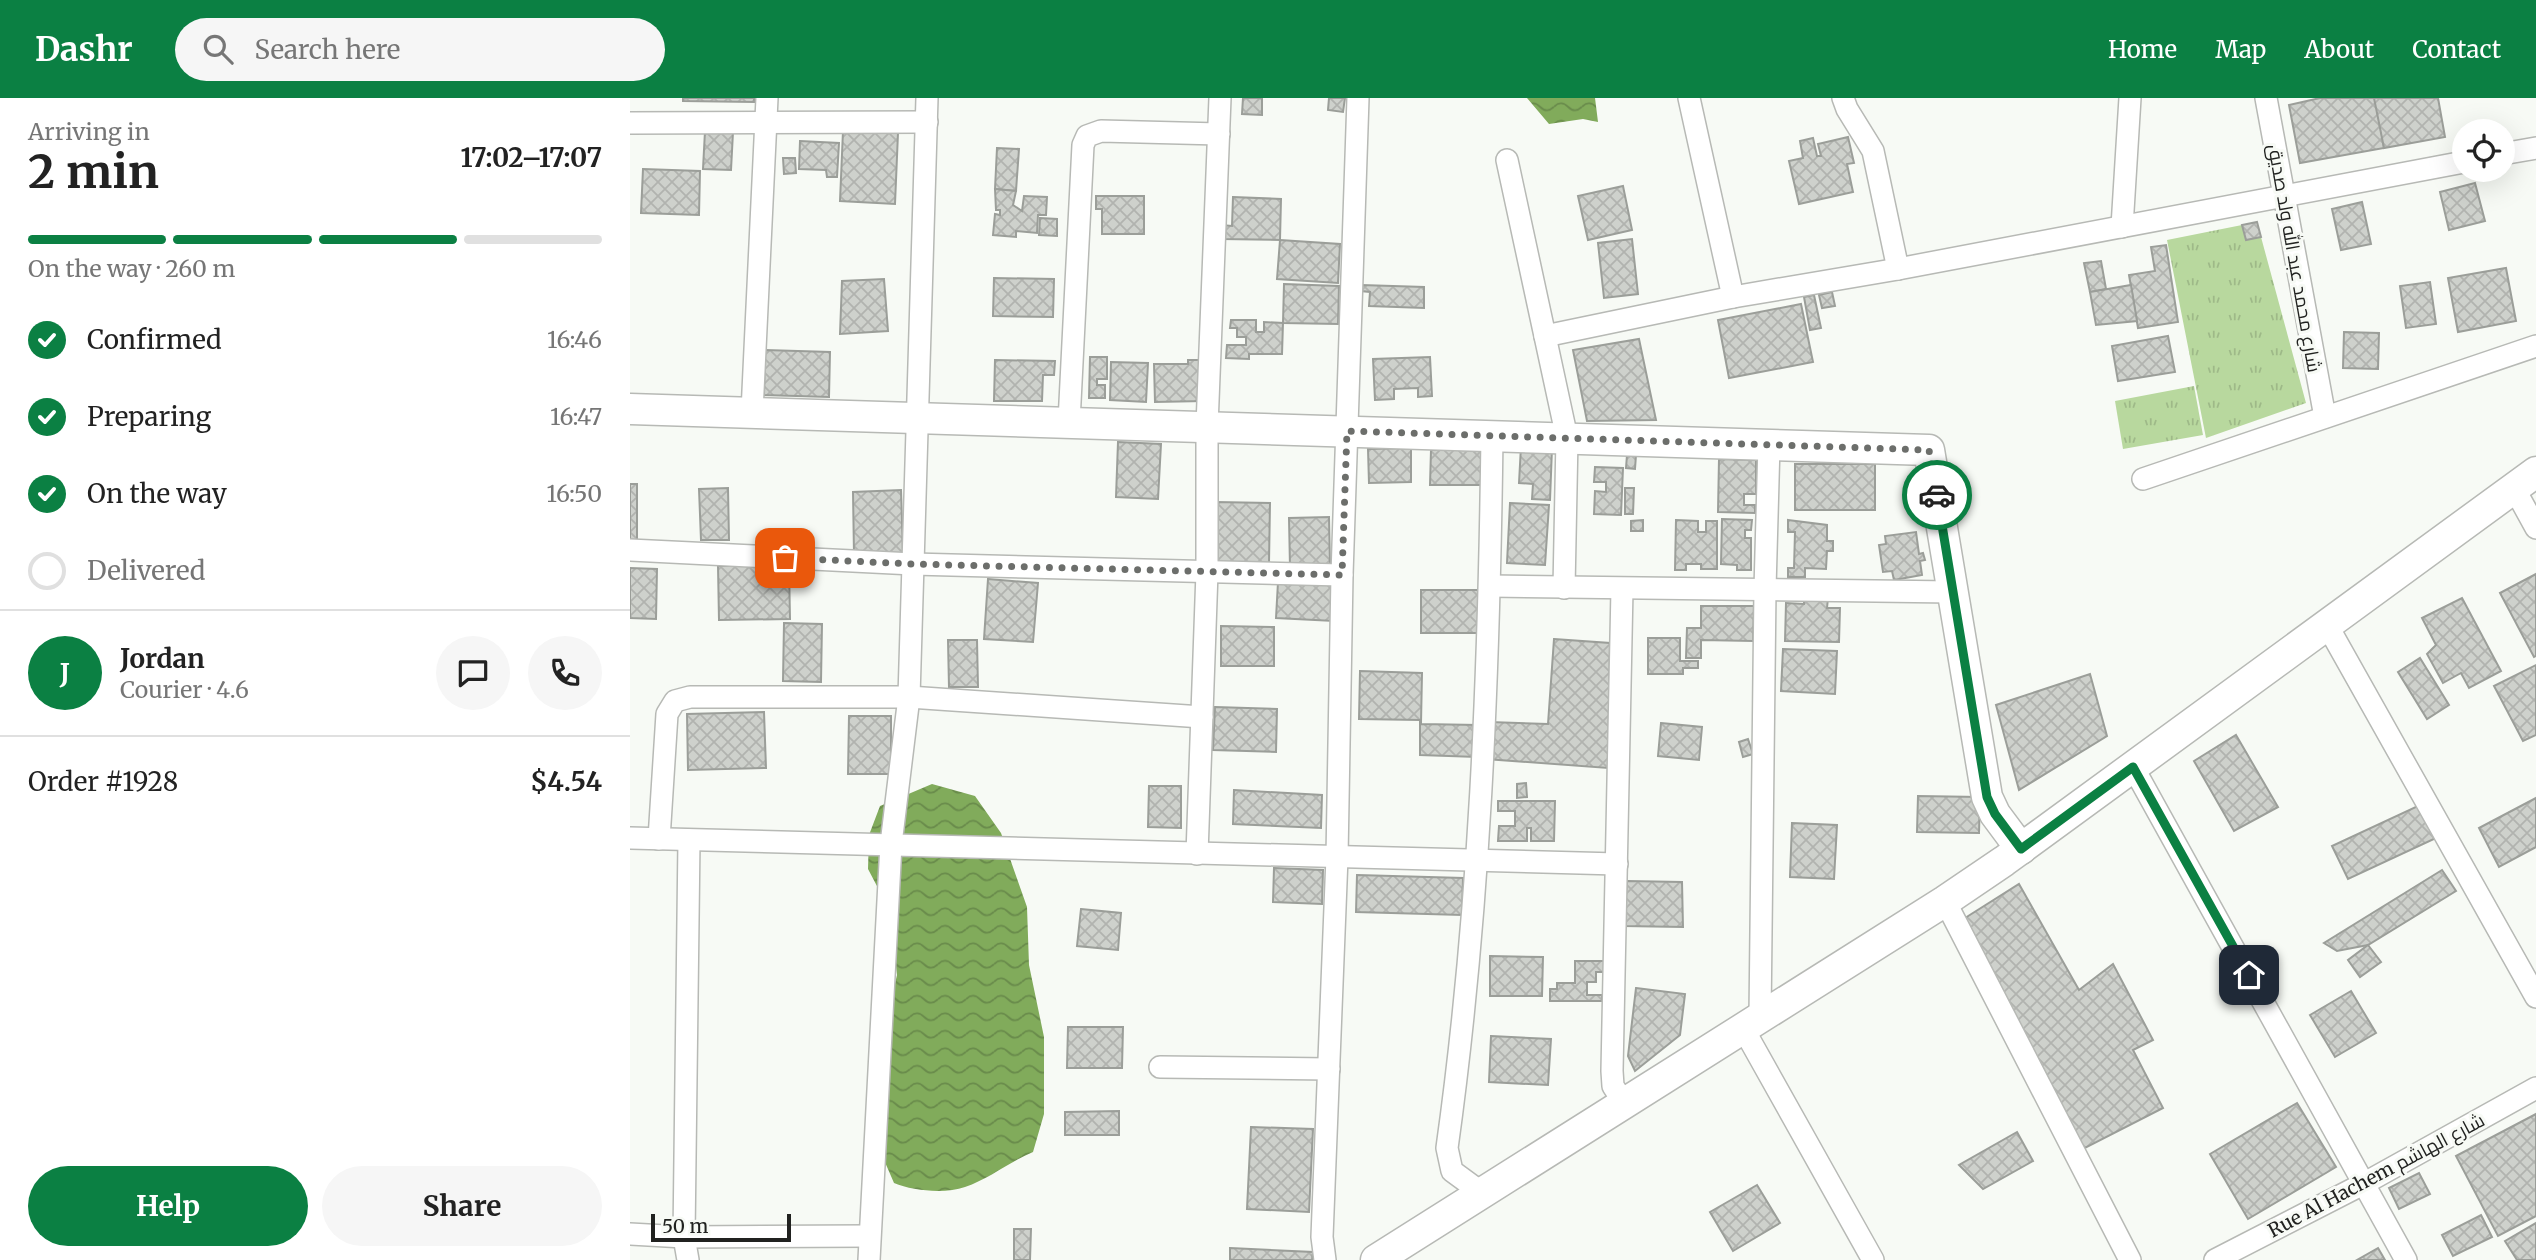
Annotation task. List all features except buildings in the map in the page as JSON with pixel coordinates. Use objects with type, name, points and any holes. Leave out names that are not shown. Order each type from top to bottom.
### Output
[{"type":"street","points":[[752,412],[767,98]]},
{"type":"street","points":[[869,1260],[891,844],[909,697],[927,98]]},
{"type":"street","points":[[1197,854],[1207,572],[1207,426],[1220,98]]},
{"type":"street","points":[[1325,1260],[1322,1237],[1337,857],[1342,575],[1358,98]]},
{"type":"street","points":[[1689,98],[1733,297]]},
{"type":"street","points":[[1843,98],[1873,151],[1898,269]]},
{"type":"street","points":[[2122,227],[2130,98]]},
{"type":"street","name":"شارع محمد عبد الله ولد صديق","points":[[2266,98],[2325,417]]},
{"type":"street","points":[[630,123],[927,122]]},
{"type":"street","points":[[1069,422],[1083,145],[1087,136],[1101,131],[1219,134]]},
{"type":"street","points":[[2515,152],[2536,148]]},
{"type":"street","points":[[1507,160],[1567,438],[1564,588]]},
{"type":"street","points":[[1545,336],[1733,297],[1898,269],[2452,164]]},
{"type":"street","points":[[2143,480],[2536,346]]},
{"type":"street","points":[[630,409],[1929,450],[1987,797],[1995,814],[2021,849]]},
{"type":"street","points":[[1482,1193],[1452,1171],[1447,1148],[1478,861],[1490,586],[1492,436]]},
{"type":"street","points":[[1769,444],[1752,1022],[1873,1260]]},
{"type":"street","points":[[1376,1260],[1945,901],[2021,849],[2525,480],[2536,528]]},
{"type":"street","points":[[630,550],[913,564],[1342,575]]},
{"type":"street","points":[[1490,586],[1953,592]]},
{"type":"street","points":[[1622,589],[1612,1071],[1613,1086],[1624,1103]]},
{"type":"street","points":[[2327,625],[2536,997]]},
{"type":"street","points":[[659,839],[667,715],[675,701],[690,697],[909,697],[1202,717]]},
{"type":"street","points":[[2133,767],[2406,1260]]},
{"type":"street","points":[[630,838],[1617,864]]},
{"type":"street","points":[[688,1260],[684,1237],[689,840]]},
{"type":"street","points":[[1945,901],[2130,1260]]},
{"type":"street","points":[[1160,1067],[1329,1069]]},
{"type":"street","name":"Rue Al Hachem شارع الهاشم","points":[[2215,1260],[2365,1183],[2536,1088]]},
{"type":"street","points":[[630,1234],[684,1237],[869,1236]]},
{"type":"green space","points":[[2242,225],[2246,240],[2261,237],[2306,403],[2206,438],[2167,240]]},
{"type":"green space","points":[[2194,386],[2203,435],[2123,449],[2115,401]]},
{"type":"water","points":[[1527,98],[1595,98],[1598,122],[1583,119],[1549,124]]},
{"type":"water","points":[[932,784],[975,796],[1001,833],[1027,907],[1029,965],[1044,1037],[1044,1114],[1033,1152],[974,1184],[939,1191],[920,1190],[894,1183],[881,1153],[882,1039],[897,975],[889,909],[868,869],[869,835],[880,806]]},
{"type":"way so far","points":[[785,558],[1342,575],[1347,431],[1929,450],[1937,495]]},
{"type":"route","points":[[1937,495],[1987,797],[1995,814],[2021,849],[2133,767],[2249,975]]}]
